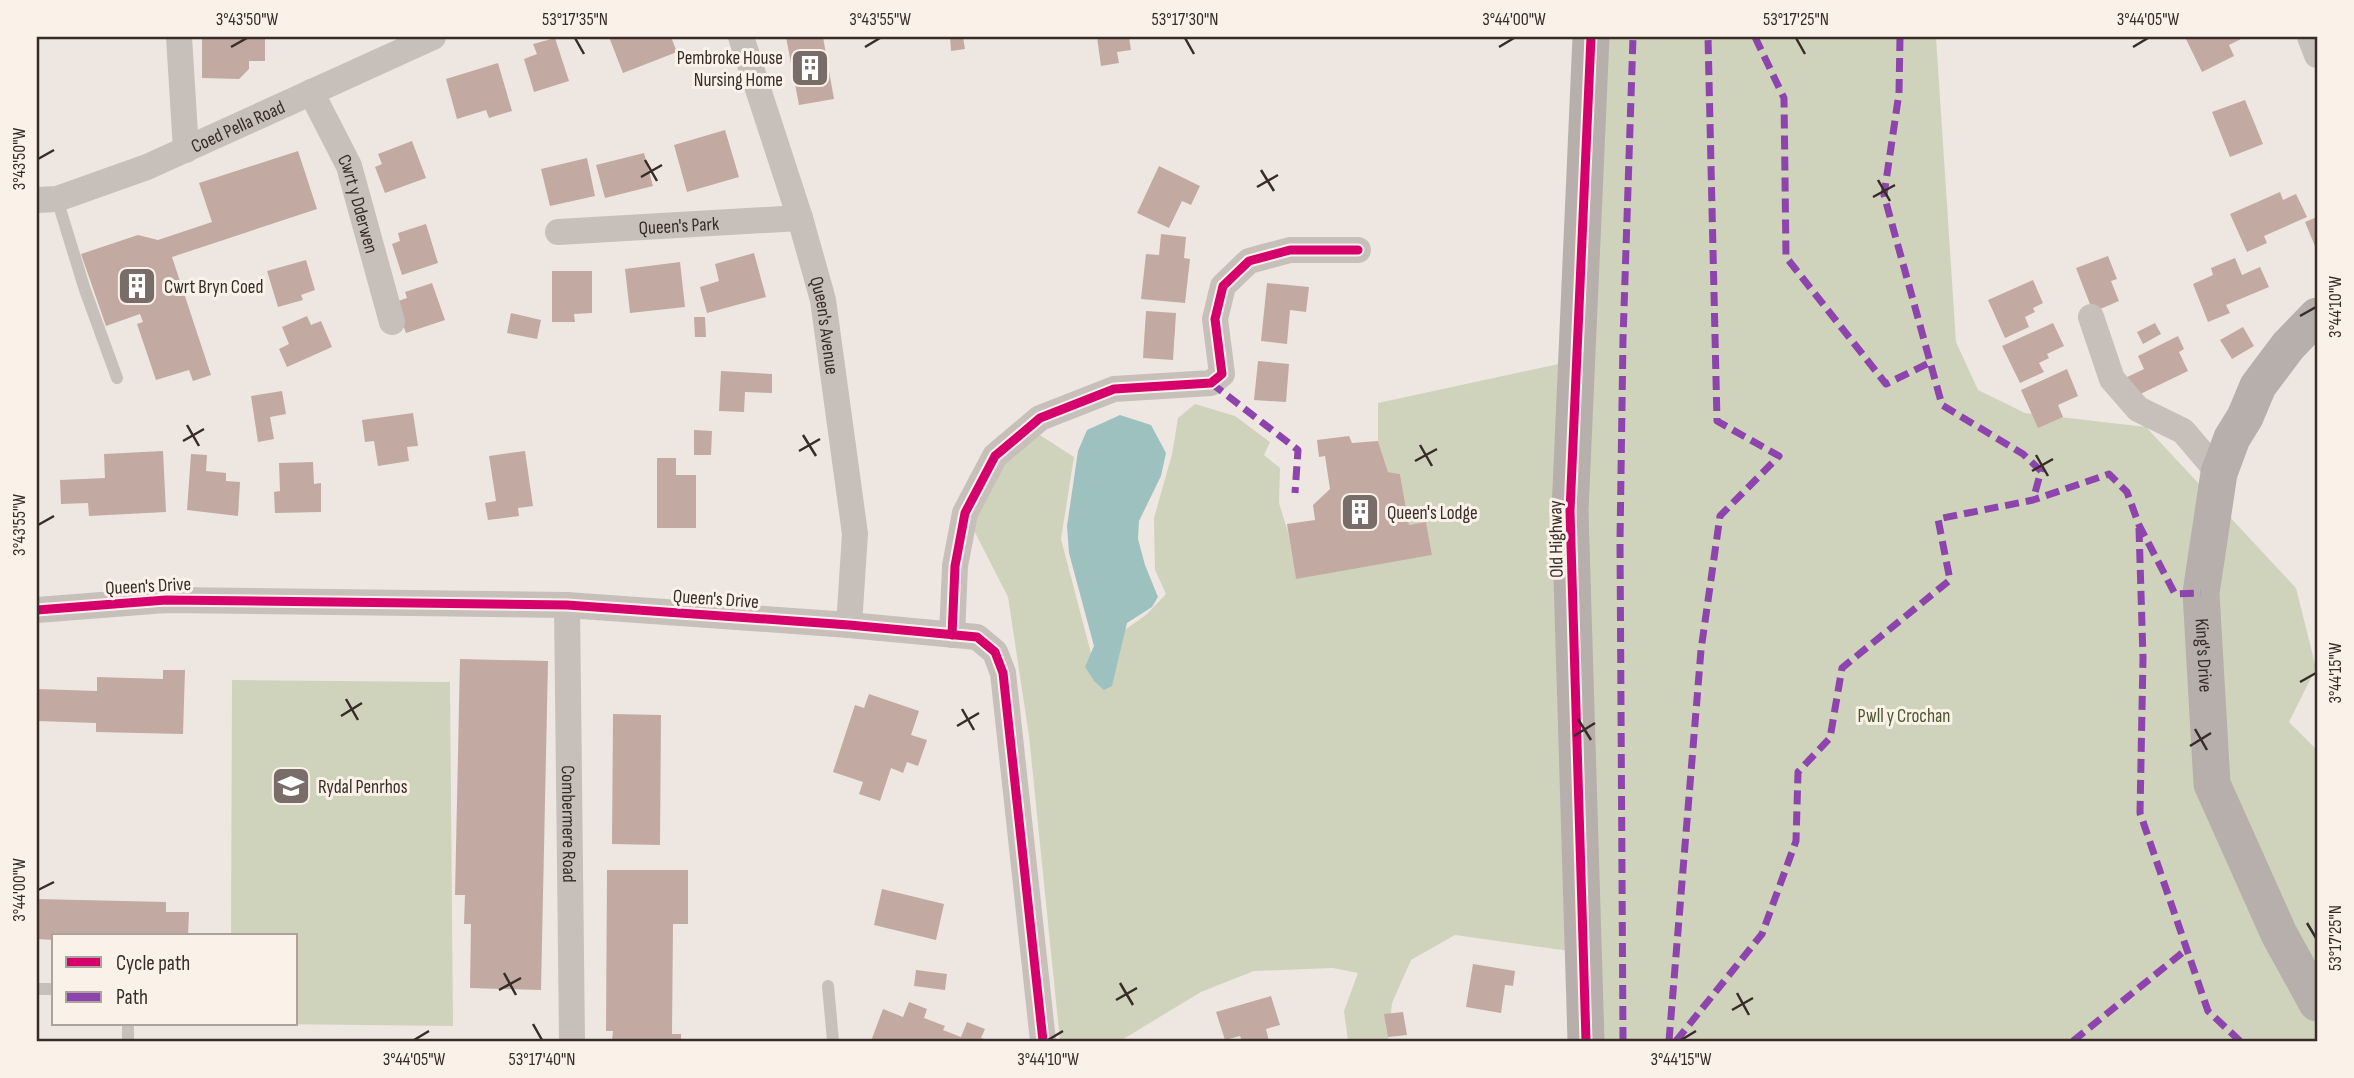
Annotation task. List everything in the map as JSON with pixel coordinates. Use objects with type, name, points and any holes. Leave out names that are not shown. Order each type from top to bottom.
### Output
[{"type":"street","points":[[179,37],[186,150]]},
{"type":"street","name":"Queen's Avenue","points":[[741,37],[800,218],[823,300],[855,534],[849,625]]},
{"type":"street","name":"Old Highway","points":[[1586,1041],[1570,511],[1591,37]]},
{"type":"street","points":[[2310,37],[2317,55]]},
{"type":"street","name":"Coed Pella Road","points":[[47,200],[147,167],[422,39]]},
{"type":"street","name":"Cwrt y Dderwen","points":[[311,92],[349,166],[393,322]]},
{"type":"street","name":"Queen's Park","points":[[558,232],[800,218]]},
{"type":"street","points":[[952,635],[955,566],[965,513],[995,456],[1040,418],[1114,389],[1211,383],[1222,374],[1215,319],[1223,286],[1249,261],[1290,250],[1358,250]]},
{"type":"street","name":"King's Drive","points":[[2317,316],[2288,346],[2258,387],[2245,417],[2231,438],[2218,473],[2201,593],[2212,784],[2279,934],[2317,1003]]},
{"type":"street","points":[[2091,317],[2112,379],[2138,409],[2183,431],[2218,473]]},
{"type":"street","name":"Queen's Drive","points":[[37,610],[166,600],[567,605],[977,637],[995,652],[1003,673],[1043,1041]]},
{"type":"street","name":"Combermere Road","points":[[567,605],[572,1041]]},
{"type":"lane","points":[[47,200],[85,290],[117,378]]},
{"type":"lane","points":[[828,986],[833,1041]]},
{"type":"green space","name":"Pwll y Crochan","points":[[1591,37],[1936,37],[1956,342],[1978,390],[2025,413],[2146,427],[2296,588],[2316,668],[2289,722],[2317,750],[2317,1041],[1586,1041],[1584,953],[1455,935],[1411,960],[1392,1003],[1388,1041],[1348,1041],[1344,1011],[1358,973],[1333,968],[1254,971],[1201,992],[1120,1041],[1060,1041],[1029,736],[1008,597],[965,513],[1029,428],[1074,457],[1061,539],[1098,680],[1122,632],[1147,614],[1166,594],[1155,570],[1154,518],[1172,454],[1178,418],[1195,404],[1235,416],[1270,442],[1264,455],[1280,468],[1279,503],[1288,532],[1296,578],[1432,555],[1426,523],[1409,525],[1400,474],[1388,472],[1378,441],[1378,403],[1577,360]]},
{"type":"green space","points":[[232,680],[450,682],[453,1026],[298,1024],[298,934],[231,934]]},
{"type":"water","points":[[1120,415],[1151,425],[1166,453],[1161,476],[1139,521],[1138,539],[1158,597],[1152,607],[1127,623],[1112,686],[1104,690],[1085,667],[1094,646],[1069,553],[1067,526],[1078,451],[1087,430]]},
{"type":"building","points":[[202,37],[265,39],[265,61],[249,61],[249,69],[239,79],[202,78]]},
{"type":"building","points":[[609,37],[671,37],[677,52],[623,73]]},
{"type":"building","name":"Pembroke House Nursing Home","points":[[786,37],[823,37],[834,99],[799,105]]},
{"type":"building","points":[[950,37],[963,37],[965,49],[951,51]]},
{"type":"building","points":[[1097,37],[1129,37],[1131,50],[1117,52],[1119,63],[1101,66]]},
{"type":"building","points":[[2185,37],[2241,39],[2229,45],[2234,56],[2202,72]]},
{"type":"building","points":[[555,38],[569,81],[534,92],[524,59],[537,54],[533,44]]},
{"type":"building","points":[[498,63],[512,111],[489,118],[486,110],[457,119],[446,79]]},
{"type":"building","points":[[2245,100],[2263,144],[2230,157],[2212,112]]},
{"type":"building","points":[[725,130],[739,177],[687,192],[674,145]]},
{"type":"building","points":[[412,141],[426,178],[385,193],[375,167],[382,164],[378,154]]},
{"type":"building","name":"Cwrt Bryn Coed","points":[[298,151],[317,209],[172,257],[211,375],[193,381],[189,370],[156,380],[137,324],[143,322],[140,314],[106,326],[81,254],[138,235],[158,240],[212,222],[199,183]]},
{"type":"building","points":[[644,153],[653,186],[605,198],[596,165]]},
{"type":"building","points":[[587,158],[595,196],[550,206],[541,169]]},
{"type":"building","points":[[1159,166],[1200,186],[1191,205],[1182,201],[1169,228],[1137,213]]},
{"type":"building","points":[[2280,192],[2283,200],[2296,194],[2307,217],[2264,236],[2267,243],[2247,252],[2230,214]]},
{"type":"building","points":[[2317,217],[2317,251],[2305,222]]},
{"type":"building","points":[[426,224],[438,263],[402,275],[392,244],[400,241],[398,233]]},
{"type":"building","points":[[1161,234],[1186,237],[1184,258],[1190,259],[1185,303],[1141,299],[1146,254],[1159,255]]},
{"type":"building","points":[[754,253],[766,297],[707,313],[700,287],[719,281],[715,264]]},
{"type":"building","points":[[2108,256],[2117,279],[2111,281],[2119,301],[2093,312],[2076,268]]},
{"type":"building","points":[[2235,258],[2242,275],[2260,267],[2269,287],[2226,305],[2230,313],[2208,322],[2193,284],[2213,275],[2211,268]]},
{"type":"building","points":[[306,260],[315,290],[301,295],[303,300],[278,307],[267,271]]},
{"type":"building","points":[[680,262],[685,307],[630,313],[625,269]]},
{"type":"building","points":[[552,271],[592,271],[592,313],[574,314],[575,322],[552,322]]},
{"type":"building","points":[[2033,280],[2043,303],[2033,308],[2035,312],[2025,317],[2029,327],[2005,338],[1988,300]]},
{"type":"building","points":[[432,283],[445,320],[406,333],[395,302],[407,298],[405,292]]},
{"type":"building","points":[[1267,283],[1309,287],[1306,312],[1290,310],[1287,344],[1261,341]]},
{"type":"building","points":[[1146,311],[1176,313],[1173,360],[1143,358]]},
{"type":"building","points":[[511,313],[541,320],[537,339],[507,333]]},
{"type":"building","points":[[307,316],[311,325],[321,321],[332,347],[287,367],[279,349],[289,344],[282,327]]},
{"type":"building","points":[[694,317],[705,317],[706,337],[695,337]]},
{"type":"building","points":[[2053,323],[2064,346],[2047,354],[2049,358],[2039,363],[2044,372],[2020,383],[2002,346]]},
{"type":"building","points":[[2155,323],[2161,334],[2143,344],[2137,332]]},
{"type":"building","points":[[2243,327],[2254,346],[2232,359],[2220,340]]},
{"type":"building","points":[[2178,336],[2184,349],[2179,352],[2188,371],[2132,398],[2123,379],[2144,369],[2138,356]]},
{"type":"building","points":[[1258,361],[1289,364],[1286,402],[1254,400]]},
{"type":"building","points":[[2067,369],[2078,396],[2058,405],[2063,417],[2038,428],[2021,390]]},
{"type":"building","points":[[721,371],[772,374],[772,393],[745,392],[744,412],[719,411]]},
{"type":"building","points":[[282,391],[286,414],[270,417],[274,439],[258,442],[251,396]]},
{"type":"building","points":[[413,413],[418,446],[407,447],[409,461],[378,466],[374,441],[365,442],[362,420]]},
{"type":"building","points":[[694,430],[712,431],[711,455],[694,455]]},
{"type":"building","name":"Queen's Lodge","points":[[1349,436],[1352,443],[1378,441],[1388,472],[1400,474],[1409,525],[1426,522],[1432,555],[1296,579],[1287,524],[1315,520],[1313,505],[1330,489],[1325,456],[1319,457],[1317,440]]},
{"type":"building","points":[[163,451],[166,512],[89,516],[88,503],[61,504],[60,480],[105,478],[104,454]]},
{"type":"building","points":[[525,451],[533,506],[518,508],[519,516],[488,520],[485,503],[496,501],[489,456]]},
{"type":"building","points":[[191,454],[207,455],[206,471],[226,473],[226,481],[240,482],[238,516],[187,510]]},
{"type":"building","points":[[657,458],[676,458],[676,475],[696,475],[696,528],[657,528]]},
{"type":"building","points":[[313,462],[314,484],[321,483],[321,512],[275,513],[274,492],[280,491],[279,463]]},
{"type":"building","points":[[460,659],[548,661],[541,990],[470,988],[471,924],[464,924],[465,895],[455,895]]},
{"type":"building","points":[[163,670],[185,670],[183,734],[96,732],[96,723],[37,721],[37,689],[97,691],[97,677],[163,679]]},
{"type":"building","points":[[869,694],[919,711],[911,735],[927,740],[918,766],[907,762],[903,773],[891,768],[880,801],[859,794],[863,782],[833,772],[855,705],[864,708]]},
{"type":"building","points":[[613,714],[661,715],[660,845],[612,844]]},
{"type":"building","points":[[607,870],[688,870],[688,924],[673,924],[672,1034],[681,1034],[681,1041],[612,1041],[613,1031],[606,1031]]},
{"type":"building","points":[[882,889],[944,904],[936,940],[874,925]]},
{"type":"building","points":[[37,899],[166,902],[166,912],[189,912],[188,934],[52,934],[52,940],[37,939]]},
{"type":"building","points":[[1473,964],[1515,971],[1513,986],[1505,985],[1501,1013],[1466,1007]]},
{"type":"building","points":[[916,970],[947,974],[945,990],[914,986]]},
{"type":"building","points":[[1271,996],[1280,1025],[1266,1029],[1269,1041],[1242,1041],[1240,1036],[1225,1040],[1216,1012]]},
{"type":"building","points":[[909,1002],[927,1009],[924,1018],[945,1026],[943,1030],[961,1037],[967,1022],[985,1029],[981,1038],[990,1041],[871,1041],[883,1009],[903,1017]]},
{"type":"building","points":[[1403,1012],[1407,1035],[1388,1037],[1384,1014]]},
{"type":"marked path","points":[[1623,1041],[1620,541],[1623,339],[1633,37]]},
{"type":"marked path","points":[[1669,1041],[1701,650],[1720,516],[1779,456],[1717,421],[1708,37]]},
{"type":"marked path","points":[[1755,37],[1784,98],[1786,257],[1886,384],[1929,363]]},
{"type":"marked path","points":[[1900,37],[1899,93],[1884,195],[1942,405],[2023,454],[2041,471],[2033,500]]},
{"type":"marked path","points":[[1211,383],[1298,450],[1295,493]]},
{"type":"marked path","points":[[1676,1041],[1762,934],[1796,841],[1798,772],[1830,738],[1842,668],[1950,580],[1938,519],[2033,500],[2109,474],[2127,492],[2139,525],[2175,594],[2201,593]]},
{"type":"marked path","points":[[2139,528],[2143,658],[2140,813],[2208,1011],[2240,1041]]},
{"type":"marked path","points":[[2073,1041],[2187,949]]},
{"type":"cycle path","points":[[1586,1041],[1570,511],[1591,37]]},
{"type":"cycle path","points":[[952,635],[955,566],[965,513],[995,456],[1040,418],[1114,389],[1211,383],[1222,374],[1215,319],[1223,286],[1249,261],[1290,250],[1358,250]]},
{"type":"cycle path","points":[[37,610],[166,600],[567,605],[977,637],[995,652],[1003,673],[1043,1041]]},
{"type":"place","name":"Pembroke House Nursing Home","points":[[810,68]]},
{"type":"place","name":"Cwrt Bryn Coed","points":[[137,286]]},
{"type":"place","name":"Queen's Lodge","points":[[1360,512]]},
{"type":"place","name":"Rydal Penrhos","points":[[291,786]]}]
